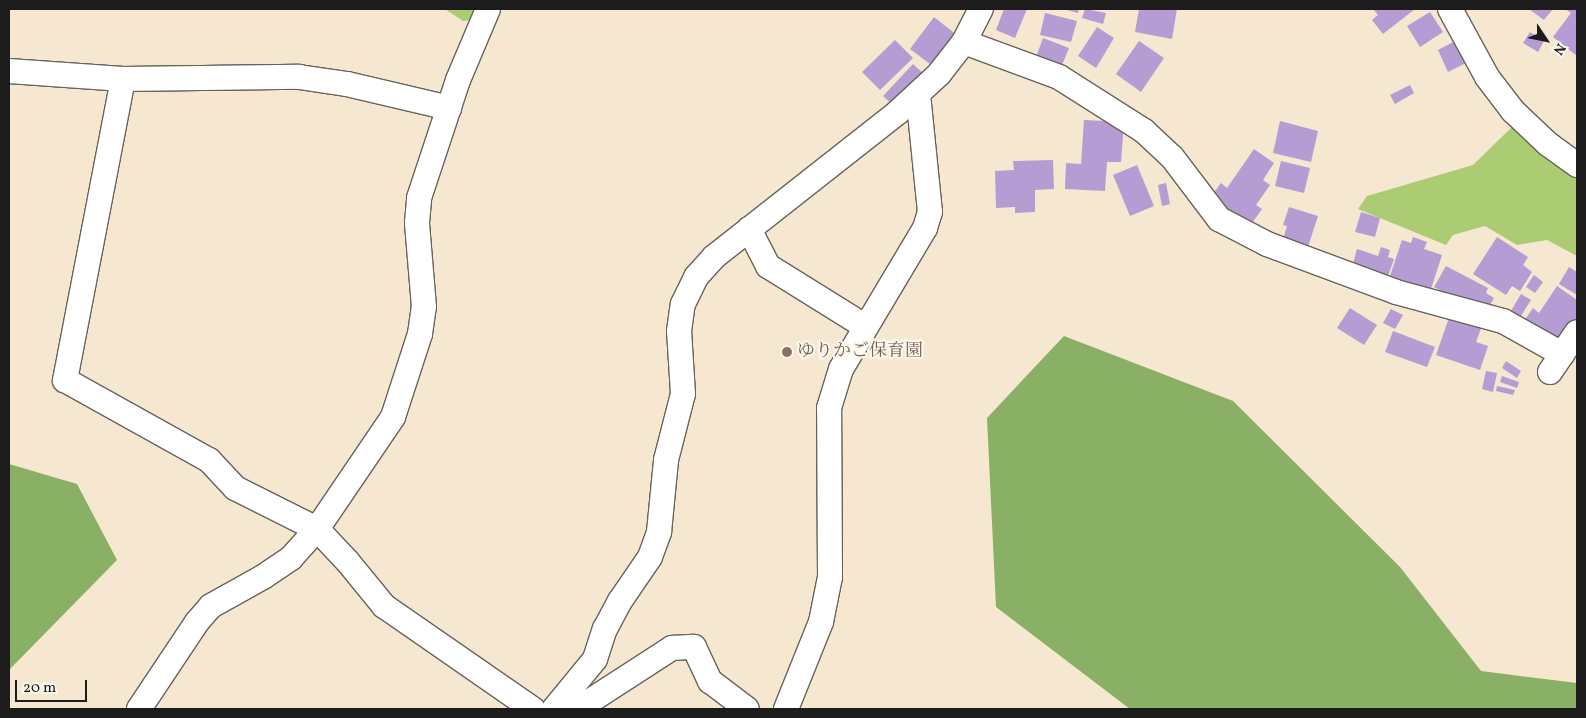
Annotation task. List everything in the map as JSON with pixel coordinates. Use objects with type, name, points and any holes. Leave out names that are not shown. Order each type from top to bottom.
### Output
[{"type":"street","points":[[138,709],[197,622],[211,606],[292,558],[317,529],[393,417],[412,364],[420,334],[424,307],[417,224],[419,198],[458,80],[488,9]]},
{"type":"street","points":[[554,709],[596,659],[605,629],[620,601],[650,557],[659,532],[666,460],[683,394],[679,331],[683,304],[696,277],[714,257],[898,112],[918,94],[939,74],[964,42],[981,9]]},
{"type":"street","points":[[1450,9],[1487,77],[1513,111],[1548,144],[1577,165]]},
{"type":"street","points":[[964,42],[1059,77],[1144,131],[1172,157],[1219,220],[1267,244],[1396,292],[1503,322],[1556,363],[1577,332]]},
{"type":"street","points":[[9,71],[123,79],[299,77],[347,84],[449,108]]},
{"type":"street","points":[[123,79],[65,380],[210,460],[235,488],[317,529],[348,562],[384,606],[533,709]]},
{"type":"street","points":[[786,709],[821,622],[830,577],[829,408],[841,369],[925,228],[930,212],[918,94]]},
{"type":"street","points":[[749,229],[768,266],[866,327]]},
{"type":"street","points":[[569,709],[590,701],[672,648],[694,647],[710,681],[747,709]]},
{"type":"green space","points":[[445,9],[477,9],[471,20],[463,21]]},
{"type":"green space","points":[[1512,127],[1524,139],[1577,173],[1577,256],[1547,240],[1517,245],[1485,226],[1453,235],[1446,245],[1358,209],[1367,196],[1473,165]]},
{"type":"green space","points":[[1064,336],[1233,401],[1400,567],[1481,671],[1577,683],[1577,709],[1130,709],[996,607],[987,418]]},
{"type":"green space","points":[[9,464],[77,484],[117,560],[9,670]]},
{"type":"building","points":[[1004,9],[1027,9],[1015,38],[996,30]]},
{"type":"building","points":[[1063,9],[1079,9],[1078,13]]},
{"type":"building","points":[[1085,9],[1106,13],[1103,24],[1082,18]]},
{"type":"building","points":[[1139,9],[1177,9],[1172,39],[1135,32]]},
{"type":"building","points":[[1373,9],[1415,9],[1383,34],[1372,20],[1378,15]]},
{"type":"building","points":[[1529,9],[1553,9],[1544,20]]},
{"type":"building","points":[[1565,9],[1577,9],[1577,56],[1553,37],[1571,13]]},
{"type":"building","points":[[1430,12],[1443,32],[1420,47],[1407,26]]},
{"type":"building","points":[[1045,13],[1077,21],[1071,42],[1040,35]]},
{"type":"building","points":[[934,17],[958,36],[934,67],[910,49]]},
{"type":"building","points":[[1097,27],[1114,38],[1096,68],[1078,56]]},
{"type":"building","points":[[1530,32],[1544,41],[1538,52],[1523,43]]},
{"type":"building","points":[[1043,38],[1069,48],[1060,70],[1035,60]]},
{"type":"building","points":[[895,40],[913,58],[880,90],[862,72]]},
{"type":"building","points":[[1139,41],[1164,58],[1141,92],[1116,74]]},
{"type":"building","points":[[1455,41],[1466,63],[1448,72],[1438,50]]},
{"type":"building","points":[[913,64],[924,74],[894,106],[883,96]]},
{"type":"building","points":[[1410,85],[1414,93],[1395,104],[1390,95]]},
{"type":"building","points":[[1084,120],[1124,122],[1121,162],[1107,162],[1105,191],[1065,189],[1066,163],[1081,164]]},
{"type":"building","points":[[1280,121],[1318,131],[1311,162],[1273,153]]},
{"type":"building","points":[[1254,149],[1274,163],[1263,180],[1270,185],[1256,205],[1262,209],[1248,229],[1208,201],[1221,183],[1227,188]]},
{"type":"building","points":[[1053,160],[1054,189],[1035,190],[1035,212],[1015,213],[1015,207],[996,208],[995,171],[1014,170],[1013,161]]},
{"type":"building","points":[[1281,161],[1310,168],[1304,193],[1275,186]]},
{"type":"building","points":[[1137,165],[1154,206],[1130,216],[1113,175]]},
{"type":"building","points":[[1166,183],[1170,204],[1162,206],[1158,185]]},
{"type":"building","points":[[1289,207],[1318,216],[1308,247],[1283,239],[1287,226],[1283,225]]},
{"type":"building","points":[[1361,212],[1380,218],[1375,237],[1355,232]]},
{"type":"building","points":[[1413,237],[1427,242],[1424,249],[1442,255],[1431,289],[1424,287],[1422,292],[1415,285],[1390,276],[1402,240],[1411,243]]},
{"type":"building","points":[[1497,237],[1528,257],[1523,265],[1532,272],[1520,291],[1512,286],[1506,295],[1473,274]]},
{"type":"building","points":[[1381,247],[1390,250],[1388,257],[1394,259],[1386,282],[1351,271],[1357,249],[1378,256]]},
{"type":"building","points":[[1446,266],[1488,288],[1486,293],[1494,298],[1485,314],[1434,287]]},
{"type":"building","points":[[1569,267],[1577,272],[1577,295],[1559,284]]},
{"type":"building","points":[[1534,275],[1543,282],[1535,293],[1526,287]]},
{"type":"building","points":[[1557,286],[1577,300],[1577,322],[1554,345],[1522,324],[1533,308],[1539,313]]},
{"type":"building","points":[[1521,294],[1531,300],[1517,322],[1508,316]]},
{"type":"building","points":[[1350,308],[1377,325],[1364,345],[1337,328]]},
{"type":"building","points":[[1391,309],[1403,315],[1395,329],[1383,323]]},
{"type":"building","points":[[1451,312],[1483,323],[1476,342],[1488,346],[1480,370],[1436,355]]},
{"type":"building","points":[[1393,331],[1435,347],[1427,367],[1385,352]]},
{"type":"building","points":[[1506,361],[1521,371],[1517,378],[1502,368]]},
{"type":"building","points":[[1486,371],[1497,373],[1493,392],[1482,389]]},
{"type":"building","points":[[1502,376],[1519,382],[1517,388],[1500,382]]},
{"type":"building","points":[[1497,386],[1515,390],[1513,395],[1496,391]]},
{"type":"place","name":"ゆりかご保育園","points":[[787,352]]}]
